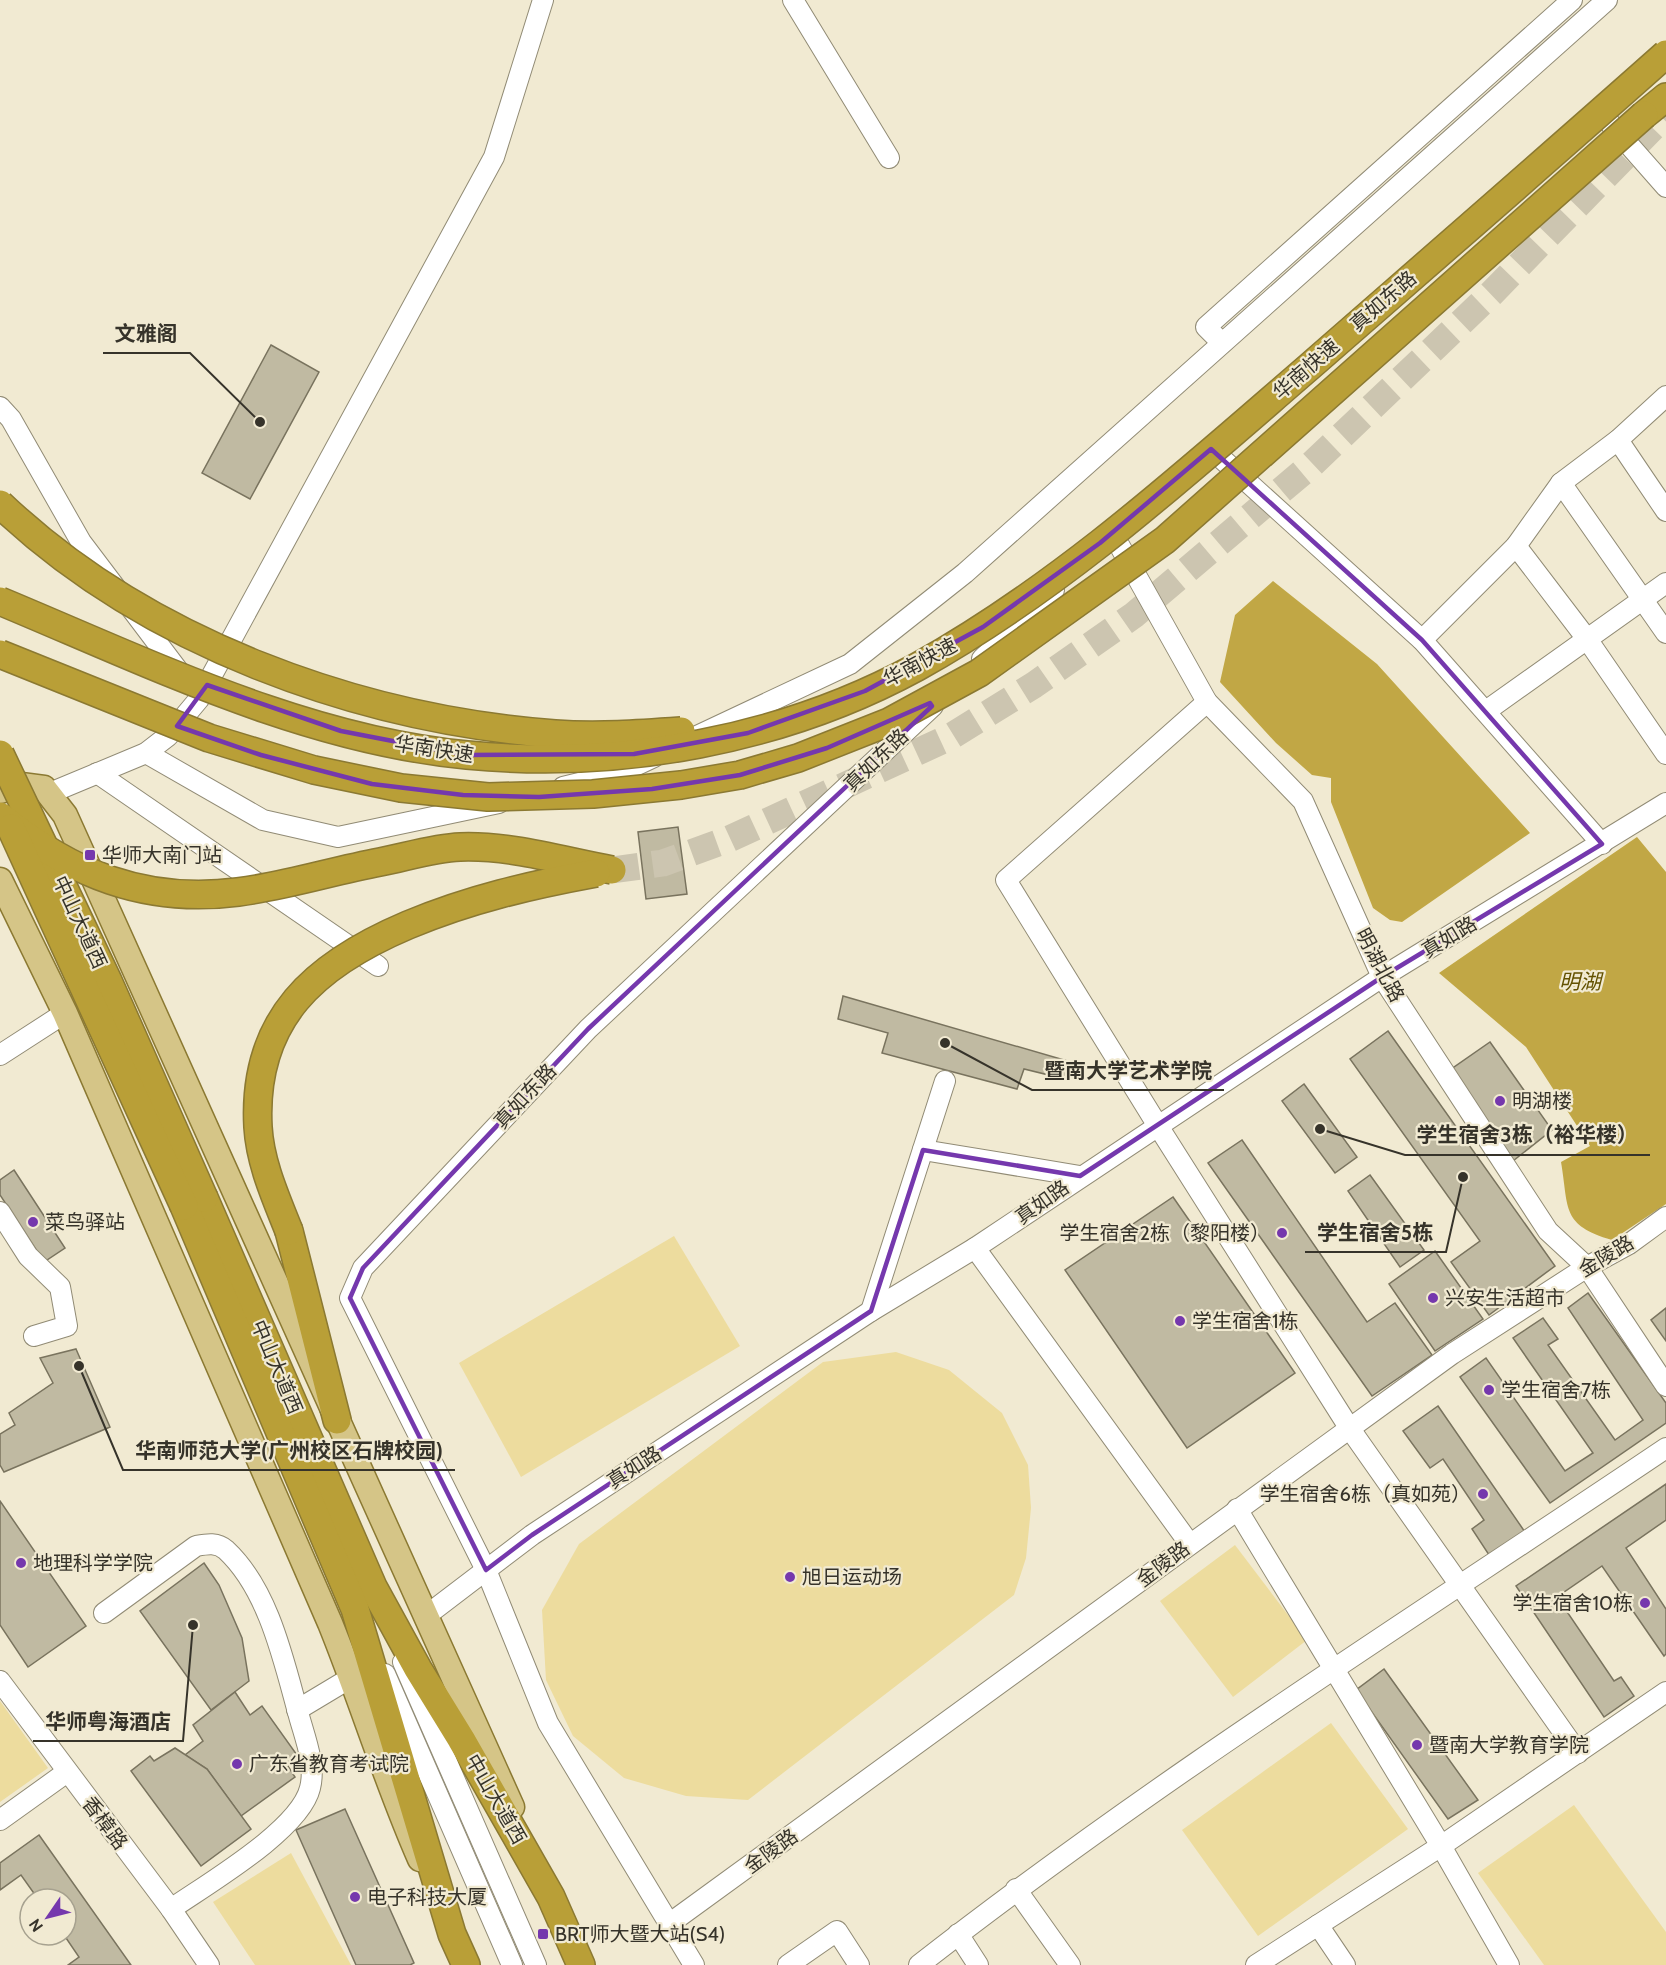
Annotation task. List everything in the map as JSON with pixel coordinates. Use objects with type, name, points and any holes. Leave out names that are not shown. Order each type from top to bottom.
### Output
[{"type":"highway","points":[[1593,119],[1666,35]]},
{"type":"highway","name":"华南快速","points":[[0,601],[245,701],[289,716],[383,741],[454,754],[520,758],[634,754],[721,739],[778,724],[865,691],[915,668],[983,627],[1052,580],[1100,543],[1284,388],[1666,55]]},
{"type":"highway","name":"华南快速","points":[[0,654],[209,738],[314,770],[401,789],[488,797],[593,794],[691,784],[740,775],[798,758],[889,722],[970,679],[1165,540],[1666,97]]},
{"type":"highway","points":[[0,504],[74,566],[157,620],[259,664],[371,702],[440,718],[555,734],[639,734],[778,724]]},
{"type":"highway","name":"中山大道西","points":[[0,752],[108,981],[355,1609],[452,1934],[466,1965]]},
{"type":"highway","name":"中山大道西","points":[[16,788],[55,919],[194,1202],[373,1587],[417,1669],[467,1749],[551,1897],[581,1965]]},
{"type":"highway","points":[[0,816],[38,846],[81,870],[132,888],[172,894],[208,896],[258,889],[336,870],[459,847],[490,848],[612,870],[515,888],[436,914],[352,952],[302,990],[288,1007],[270,1043],[264,1063],[258,1107],[262,1152],[289,1231],[337,1420]]},
{"type":"main road","points":[[16,788],[65,815],[427,1615],[551,1897]]},
{"type":"main road","points":[[82,852],[55,838],[32,840],[16,853],[0,879],[65,1013],[352,1677],[386,1776],[452,1934]]},
{"type":"street","points":[[0,752],[16,788],[97,773],[146,753],[168,736],[199,699],[235,637],[304,503],[494,157],[543,0]]},
{"type":"street","points":[[793,0],[889,158]]},
{"type":"street","points":[[1222,344],[1206,327],[1572,0]]},
{"type":"street","points":[[146,753],[263,820],[338,837],[435,818],[620,773],[850,664],[965,573],[1607,0]]},
{"type":"street","points":[[1593,119],[1666,187]]},
{"type":"street","name":"真如东路","points":[[694,1965],[548,1723],[486,1570],[351,1298],[363,1268],[588,1029],[757,873],[1113,534],[1593,119]]},
{"type":"street","points":[[1422,640],[1516,546],[1561,483],[1618,440],[1666,396]]},
{"type":"street","points":[[0,407],[11,419],[81,542],[199,699]]},
{"type":"street","points":[[1618,440],[1666,511]]},
{"type":"street","points":[[1211,449],[1422,640],[1602,844]]},
{"type":"street","points":[[1561,483],[1666,633]]},
{"type":"street","name":"明湖北路","points":[[1113,534],[1207,702],[1303,801],[1382,977],[1548,1231],[1587,1267],[1666,1386]]},
{"type":"street","points":[[1516,546],[1587,639],[1666,754]]},
{"type":"street","points":[[1486,711],[1666,582]]},
{"type":"street","points":[[1207,702],[1006,880],[1158,1126],[1350,1429],[1578,1753]]},
{"type":"street","points":[[97,773],[378,966]]},
{"type":"street","name":"真如路","points":[[427,1615],[532,1535],[872,1311],[975,1248],[1382,977],[1666,803]]},
{"type":"street","points":[[0,1055],[65,1013]]},
{"type":"street","points":[[872,1311],[945,1081]]},
{"type":"street","points":[[923,1150],[1080,1176]]},
{"type":"street","points":[[0,1212],[28,1256],[60,1287],[67,1326],[34,1336]]},
{"type":"street","name":"金陵路","points":[[669,1924],[1452,1354],[1587,1267],[1629,1244],[1666,1217]]},
{"type":"street","points":[[975,1248],[1190,1543]]},
{"type":"street","points":[[919,1965],[1016,1889],[1333,1669],[1460,1587],[1666,1448]]},
{"type":"street","points":[[1237,1509],[1441,1846],[1509,1965]]},
{"type":"street","points":[[104,1613],[196,1546],[212,1543],[225,1550],[248,1579],[270,1620],[284,1657],[310,1760],[310,1788],[295,1815],[260,1848],[171,1909]]},
{"type":"street","points":[[373,1587],[420,1704],[536,1965]]},
{"type":"street","points":[[355,1609],[428,1769],[512,1965]]},
{"type":"street","points":[[297,1710],[352,1677]]},
{"type":"street","name":"香樟路","points":[[0,1681],[171,1909],[209,1965]]},
{"type":"street","points":[[1256,1965],[1441,1846],[1666,1692]]},
{"type":"street","points":[[0,1820],[67,1772]]},
{"type":"street","points":[[1016,1889],[1070,1965]]},
{"type":"street","points":[[1318,1925],[1345,1965]]},
{"type":"street","points":[[788,1965],[837,1930],[859,1965]]},
{"type":"street","points":[[958,1935],[978,1965]]},
{"type":"highlighted area","points":[[1211,449],[1422,640],[1602,844],[1382,977],[1080,1176],[923,1150],[871,1311],[532,1535],[486,1570],[350,1298],[363,1268],[588,1029],[932,706],[930,703],[827,748],[740,775],[652,789],[539,797],[463,795],[372,784],[261,755],[177,726],[207,685],[341,731],[465,755],[634,754],[748,733],[865,691],[983,627],[1100,543]]},
{"type":"shaded area","points":[[674,1236],[740,1346],[521,1477],[459,1363]]},
{"type":"shaded area","name":"旭日运动场","points":[[896,1352],[949,1370],[1002,1413],[1028,1465],[1031,1508],[1026,1558],[1014,1595],[748,1800],[686,1796],[624,1778],[573,1736],[546,1680],[542,1610],[579,1544],[823,1362]]},
{"type":"shaded area","points":[[1235,1545],[1307,1640],[1233,1697],[1160,1601]]},
{"type":"shaded area","points":[[0,1701],[48,1768],[0,1802]]},
{"type":"shaded area","points":[[1331,1723],[1408,1829],[1258,1936],[1182,1830]]},
{"type":"shaded area","points":[[1574,1805],[1666,1932],[1666,1965],[1544,1965],[1478,1873]]},
{"type":"shaded area","points":[[291,1853],[351,1965],[255,1965],[213,1902]]},
{"type":"water","points":[[1273,581],[1377,664],[1530,833],[1402,922],[1390,920],[1373,908],[1331,802],[1331,778],[1312,775],[1276,743],[1220,682],[1235,615]]},
{"type":"water","name":"明湖","points":[[1637,837],[1666,872],[1666,1204],[1612,1240],[1584,1228],[1570,1213],[1561,1162],[1590,1146],[1526,1047],[1439,973]]},
{"type":"building","points":[[271,345],[319,372],[250,499],[202,473]]},
{"type":"building","points":[[678,827],[687,894],[646,899],[638,832]]},
{"type":"building","points":[[843,996],[1071,1062],[1065,1079],[1024,1069],[1017,1089],[882,1053],[888,1033],[838,1019]]},
{"type":"building","points":[[1388,1031],[1555,1266],[1489,1315],[1451,1262],[1480,1241],[1350,1059]]},
{"type":"building","name":"明湖楼","points":[[1490,1042],[1552,1130],[1513,1161],[1447,1072]]},
{"type":"building","points":[[1304,1084],[1357,1157],[1335,1173],[1282,1101]]},
{"type":"building","name":"学生宿舍2栋（黎阳楼）","points":[[1242,1140],[1367,1322],[1395,1303],[1432,1355],[1372,1396],[1208,1163]]},
{"type":"building","name":"菜鸟驿站","points":[[14,1170],[65,1248],[44,1262],[0,1195],[0,1180]]},
{"type":"building","points":[[1370,1175],[1424,1250],[1400,1267],[1348,1191]]},
{"type":"building","name":"学生宿舍1栋","points":[[1173,1197],[1295,1373],[1187,1448],[1065,1270]]},
{"type":"building","name":"兴安生活超市","points":[[1435,1251],[1483,1319],[1435,1351],[1389,1284]]},
{"type":"building","name":"学生宿舍7栋","points":[[1588,1293],[1666,1403],[1666,1423],[1550,1503],[1460,1377],[1486,1358],[1565,1471],[1593,1453],[1513,1338],[1543,1318],[1558,1339],[1548,1345],[1615,1440],[1643,1420],[1568,1308]]},
{"type":"building","points":[[1666,1308],[1666,1341],[1651,1320]]},
{"type":"building","points":[[76,1349],[110,1427],[4,1472],[0,1465],[0,1434],[15,1425],[9,1413],[53,1383],[40,1358]]},
{"type":"building","name":"学生宿舍6栋（真如苑）","points":[[1438,1406],[1525,1532],[1491,1558],[1472,1529],[1484,1520],[1443,1459],[1430,1468],[1403,1431]]},
{"type":"building","name":"学生宿舍10栋","points":[[1666,1484],[1666,1520],[1626,1548],[1666,1609],[1666,1654],[1664,1656],[1602,1566],[1557,1597],[1614,1681],[1621,1677],[1634,1696],[1604,1717],[1516,1586]]},
{"type":"building","name":"地理科学学院","points":[[0,1501],[86,1626],[28,1667],[0,1625]]},
{"type":"building","points":[[204,1563],[219,1585],[242,1638],[249,1681],[211,1710],[140,1611]]},
{"type":"building","name":"暨南大学教育学院","points":[[1384,1669],[1478,1800],[1448,1819],[1356,1690]]},
{"type":"building","points":[[235,1692],[250,1715],[262,1706],[297,1755],[286,1763],[295,1777],[241,1816],[207,1769],[185,1755],[203,1741],[193,1725]]},
{"type":"building","points":[[175,1748],[207,1769],[251,1829],[201,1866],[131,1771],[150,1756],[154,1761]]},
{"type":"building","name":"电子科技大厦","points":[[345,1809],[414,1963],[410,1965],[356,1965],[296,1830]]},
{"type":"building","points":[[39,1835],[76,1887],[30,1887],[21,1875],[0,1890],[0,1863]]},
{"type":"building","points":[[78,1890],[131,1965],[68,1965],[79,1957],[72,1947],[78,1947]]},
{"type":"tunnel","points":[[612,870],[663,863],[729,839],[950,737],[1034,685],[1134,615],[1310,466],[1491,294],[1666,114]]},
{"type":"place","name":"文雅阁","points":[[260,422]]},
{"type":"place","name":"华师大南门站","points":[[90,855]]},
{"type":"place","name":"暨南大学艺术学院","points":[[945,1043]]},
{"type":"place","name":"明湖楼","points":[[1500,1101]]},
{"type":"place","name":"学生宿舍3栋（裕华楼）","points":[[1320,1129]]},
{"type":"place","name":"学生宿舍5栋","points":[[1463,1177]]},
{"type":"place","name":"菜鸟驿站","points":[[33,1222]]},
{"type":"place","name":"学生宿舍2栋（黎阳楼）","points":[[1282,1233]]},
{"type":"place","name":"兴安生活超市","points":[[1433,1298]]},
{"type":"place","name":"学生宿舍1栋","points":[[1180,1321]]},
{"type":"place","name":"华南师范大学(广州校区石牌校园)","points":[[79,1366]]},
{"type":"place","name":"学生宿舍7栋","points":[[1489,1390]]},
{"type":"place","name":"学生宿舍6栋（真如苑）","points":[[1483,1494]]},
{"type":"place","name":"地理科学学院","points":[[21,1563]]},
{"type":"place","name":"旭日运动场","points":[[790,1577]]},
{"type":"place","name":"学生宿舍10栋","points":[[1645,1603]]},
{"type":"place","name":"华师粤海酒店","points":[[193,1625]]},
{"type":"place","name":"暨南大学教育学院","points":[[1417,1745]]},
{"type":"place","name":"广东省教育考试院","points":[[237,1764]]},
{"type":"place","name":"电子科技大厦","points":[[355,1897]]},
{"type":"place","name":"BRT师大暨大站(S4)","points":[[543,1934]]}]
